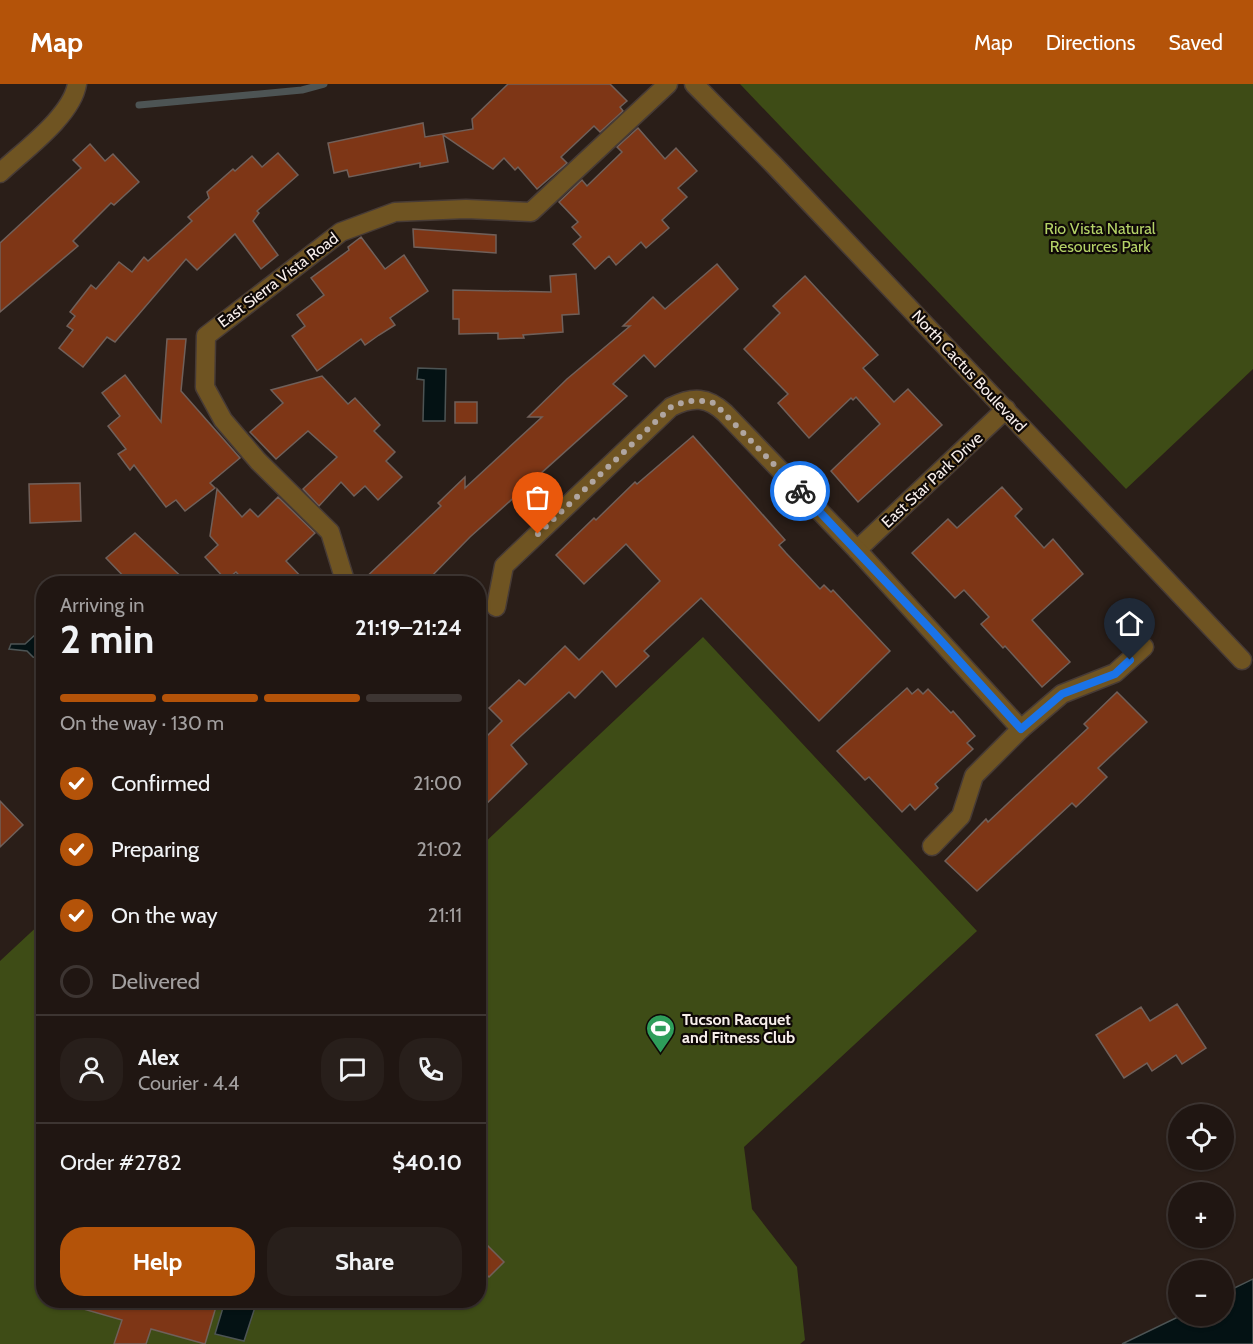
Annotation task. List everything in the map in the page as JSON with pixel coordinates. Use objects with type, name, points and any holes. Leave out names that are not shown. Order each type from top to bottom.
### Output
[{"type":"street","points":[[0,173],[63,113],[75,94],[77,84]]},
{"type":"street","name":"East Sierra Vista Road","points":[[344,576],[330,532],[258,461],[223,420],[205,387],[206,336],[340,232],[395,212],[466,209],[531,213],[668,84]]},
{"type":"street","name":"North Cactus Boulevard","points":[[694,84],[774,165],[1242,660]]},
{"type":"street","points":[[496,607],[504,566],[671,407],[696,393],[714,403],[725,413],[857,550],[1021,729]]},
{"type":"street","name":"East Star Park Drive","points":[[857,550],[1006,409]]},
{"type":"street","points":[[932,846],[961,816],[974,776],[1021,729],[1062,694],[1115,674],[1144,647]]},
{"type":"green space","name":"Rio Vista Natural Resources Park","points":[[740,84],[1253,84],[1253,369],[1126,489]]},
{"type":"green space","name":"Tucson Racquet and Fitness Club","points":[[703,637],[977,931],[744,1147],[752,1209],[797,1267],[805,1340],[800,1344],[0,1344],[0,961],[36,928],[36,1308],[486,1308],[486,841]]},
{"type":"shaded area","points":[[418,368],[446,369],[445,421],[423,421],[424,380],[417,379]]},
{"type":"shaded area","points":[[36,634],[36,658],[27,651],[9,649],[11,644],[25,644]]},
{"type":"shaded area","points":[[1253,1279],[1253,1344],[1122,1344],[1168,1322],[1168,1326],[1234,1326],[1234,1288]]},
{"type":"shaded area","points":[[223,1308],[255,1308],[244,1341],[215,1334]]},
{"type":"building","points":[[508,84],[610,84],[627,101],[620,107],[623,111],[600,132],[594,126],[561,157],[567,163],[537,189],[518,167],[515,170],[504,158],[493,169],[443,135],[448,162],[420,167],[420,163],[349,177],[347,170],[334,173],[328,143],[423,123],[425,137],[473,129],[472,119]]},
{"type":"building","points":[[638,128],[665,159],[676,148],[697,171],[678,188],[687,197],[662,220],[669,228],[646,248],[641,242],[616,265],[609,256],[595,269],[573,244],[581,237],[572,227],[578,222],[559,202],[582,180],[587,186],[622,152],[617,147]]},
{"type":"building","points":[[90,144],[105,161],[113,154],[139,182],[114,205],[111,203],[73,241],[78,246],[0,312],[0,243],[81,168],[73,160]]},
{"type":"building","points":[[278,153],[298,175],[257,211],[259,213],[253,221],[278,255],[261,269],[235,234],[197,270],[186,259],[115,342],[107,337],[83,367],[59,348],[73,330],[67,326],[75,316],[70,312],[91,285],[96,289],[119,262],[132,272],[144,257],[148,261],[192,221],[188,217],[209,198],[207,192],[233,169],[235,171],[252,156],[262,167]]},
{"type":"building","points":[[413,229],[496,235],[496,253],[414,247]]},
{"type":"building","points":[[361,237],[385,269],[404,255],[428,291],[390,318],[395,325],[365,345],[361,339],[317,371],[292,336],[305,326],[297,315],[324,295],[311,278],[349,250],[348,247]]},
{"type":"building","points":[[717,264],[738,289],[655,367],[644,355],[613,384],[627,396],[470,537],[432,576],[367,576],[441,506],[438,503],[465,477],[465,488],[542,417],[528,417],[567,379],[630,326],[623,326],[653,297],[665,309]]},
{"type":"building","points":[[576,274],[579,314],[562,315],[563,332],[498,339],[498,333],[459,334],[459,319],[453,319],[453,290],[551,292],[550,276]]},
{"type":"building","points":[[805,276],[878,355],[863,368],[894,402],[908,389],[942,425],[858,502],[831,471],[880,424],[856,397],[853,400],[851,398],[809,438],[778,403],[788,394],[744,349],[780,313],[773,306]]},
{"type":"building","points":[[167,339],[186,339],[181,391],[240,458],[210,483],[215,488],[185,511],[176,500],[166,507],[134,465],[130,470],[118,454],[126,449],[108,426],[120,416],[102,393],[125,375],[161,422]]},
{"type":"building","points":[[322,376],[348,404],[355,398],[380,425],[374,431],[395,452],[386,461],[402,477],[378,500],[365,486],[354,496],[341,482],[319,506],[303,489],[337,457],[308,431],[276,459],[250,432],[283,403],[271,390]]},
{"type":"building","points":[[455,402],[477,402],[477,423],[455,423]]},
{"type":"building","points":[[693,436],[785,540],[779,545],[786,553],[820,589],[824,585],[831,592],[833,590],[890,651],[819,721],[701,598],[644,651],[649,656],[616,687],[602,671],[575,698],[569,692],[511,745],[527,764],[486,804],[486,737],[502,721],[489,708],[519,680],[525,685],[565,646],[579,660],[660,581],[626,544],[584,584],[556,555],[635,482],[637,484]]},
{"type":"building","points":[[80,483],[81,521],[30,523],[29,484]]},
{"type":"building","points":[[1002,487],[1022,509],[1015,516],[1044,548],[1053,539],[1083,574],[1032,620],[1070,662],[1042,687],[1005,646],[1003,648],[981,624],[989,617],[964,590],[955,598],[912,553],[948,519],[957,528]]},
{"type":"building","points":[[217,489],[242,517],[250,509],[258,517],[278,497],[315,533],[286,561],[300,576],[240,576],[236,572],[231,576],[222,576],[205,557],[218,545],[210,536]]},
{"type":"building","points":[[135,533],[181,576],[123,576],[106,558]]},
{"type":"building","points":[[907,688],[912,694],[918,689],[923,694],[928,689],[951,713],[953,711],[975,736],[967,743],[973,749],[935,784],[938,788],[915,810],[910,804],[902,812],[869,777],[865,780],[837,751]]},
{"type":"building","points":[[1117,692],[1147,722],[1098,768],[1107,777],[1076,807],[1072,803],[977,891],[945,861],[986,819],[988,822],[1088,728],[1084,724]]},
{"type":"building","points":[[0,801],[23,825],[0,847]]},
{"type":"building","points":[[1177,1004],[1206,1048],[1182,1064],[1176,1055],[1152,1071],[1147,1063],[1124,1078],[1096,1035],[1141,1007],[1150,1021]]},
{"type":"building","points":[[486,1244],[504,1262],[489,1277],[486,1274]]},
{"type":"building","points":[[80,1308],[216,1308],[205,1344],[151,1329],[146,1344],[114,1344],[122,1320]]},
{"type":"waterway","points":[[139,105],[302,90],[324,84]]},
{"type":"way so far","points":[[538,534],[671,407],[684,401],[701,400],[714,403],[800,491]]},
{"type":"place","name":"Tucson Racquet and Fitness Club","points":[[661,1054]]},
{"type":"route","points":[[800,491],[1021,729],[1062,694],[1115,674],[1130,660]]}]
